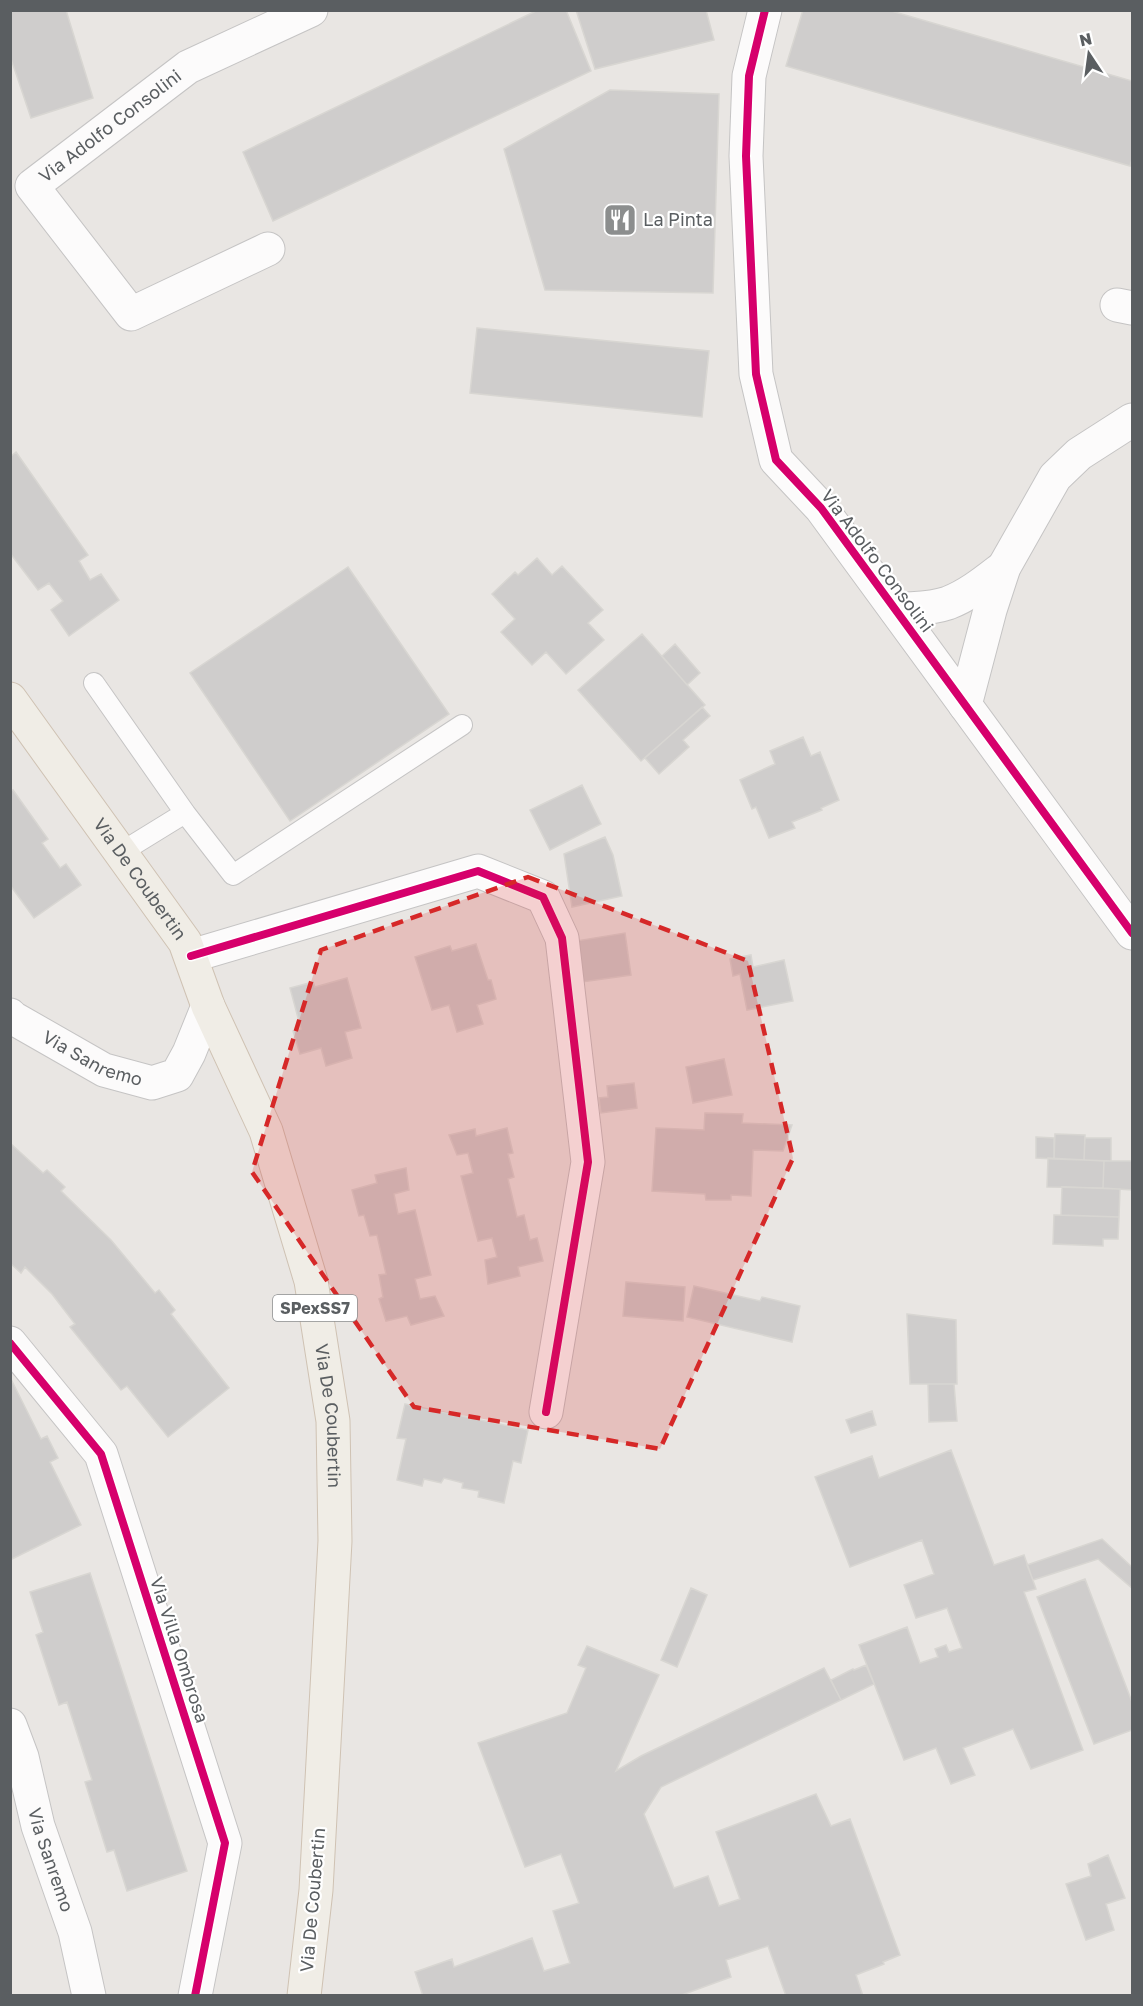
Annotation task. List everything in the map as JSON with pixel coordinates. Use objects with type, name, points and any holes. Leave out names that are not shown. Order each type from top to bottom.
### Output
[{"type":"main road","name":"Via De Coubertin","points":[[10,699],[185,942],[208,1006],[266,1131],[311,1281],[333,1421],[335,1541],[316,1890],[304,1995]]},
{"type":"street","name":"Via Adolfo Consolini","points":[[268,249],[131,314],[32,186],[188,67],[311,10]]},
{"type":"street","name":"Via Adolfo Consolini","points":[[765,10],[749,76],[746,156],[756,374],[776,460],[821,508],[1132,933]]},
{"type":"street","points":[[965,705],[1004,567],[1055,477],[1078,454],[1132,420]]},
{"type":"street","points":[[896,610],[948,603],[976,588],[1004,567]]},
{"type":"street","points":[[191,956],[478,872],[543,897],[562,938],[588,1162],[546,1412]]},
{"type":"street","name":"Via Sanremo","points":[[10,1015],[104,1070],[152,1083],[177,1074],[189,1053],[208,1006]]},
{"type":"street","name":"Via Villa Ombrosa","points":[[10,1343],[101,1454],[225,1843],[195,1995]]},
{"type":"street","name":"Via Sanremo","points":[[10,1725],[22,1756],[38,1826],[75,1932],[88,1995]]},
{"type":"lane","points":[[94,683],[185,813],[233,875],[462,725]]},
{"type":"lane","points":[[120,854],[185,813]]},
{"type":"highlighted area","points":[[528,877],[748,961],[793,1158],[660,1449],[414,1407],[252,1172],[321,950]]},
{"type":"building","points":[[10,10],[66,10],[93,98],[31,118],[10,56]]},
{"type":"building","points":[[538,10],[566,10],[591,71],[273,221],[243,152]]},
{"type":"building","points":[[576,10],[706,10],[714,40],[595,69]]},
{"type":"building","points":[[803,10],[888,10],[1132,81],[1132,159],[1130,166],[786,66]]},
{"type":"building","name":"La Pinta","points":[[610,90],[719,94],[713,293],[545,290],[504,149]]},
{"type":"building","points":[[477,328],[709,351],[702,417],[470,393]]},
{"type":"building","points":[[16,452],[88,555],[79,561],[90,580],[101,574],[119,600],[69,636],[51,610],[63,601],[49,583],[38,590],[10,553],[10,457]]},
{"type":"building","points":[[537,558],[552,575],[562,566],[603,610],[588,623],[604,640],[566,674],[546,652],[532,665],[501,632],[515,619],[492,594],[515,572],[518,575]]},
{"type":"building","points":[[348,567],[449,714],[290,821],[190,673]]},
{"type":"building","points":[[642,634],[705,705],[641,761],[578,690]]},
{"type":"building","points":[[675,644],[700,673],[687,685],[662,656]]},
{"type":"building","points":[[702,707],[710,716],[683,740],[689,747],[659,774],[645,758]]},
{"type":"building","points":[[803,737],[811,756],[820,752],[839,800],[821,808],[822,810],[792,822],[795,828],[769,838],[756,807],[752,809],[740,780],[775,764],[770,751]]},
{"type":"building","points":[[582,785],[601,824],[550,850],[530,810]]},
{"type":"building","points":[[13,790],[48,839],[42,843],[60,868],[66,864],[81,885],[34,918],[10,885],[10,791]]},
{"type":"building","points":[[605,837],[613,855],[622,896],[572,907],[564,854]]},
{"type":"building","points":[[625,933],[631,975],[582,982],[576,941]]},
{"type":"building","points":[[476,944],[496,999],[477,1005],[483,1024],[457,1032],[449,1005],[432,1010],[415,957],[450,946],[452,951]]},
{"type":"building","points":[[751,955],[753,967],[784,960],[793,1001],[747,1010],[740,974],[733,976],[730,959]]},
{"type":"building","points":[[347,978],[361,1028],[345,1032],[352,1058],[326,1066],[321,1048],[300,1054],[293,1031],[301,1029],[290,988],[313,982],[315,987]]},
{"type":"building","points":[[724,1059],[732,1095],[693,1103],[686,1067]]},
{"type":"building","points":[[634,1083],[637,1108],[601,1113],[599,1098],[608,1097],[607,1086]]},
{"type":"building","points":[[705,1113],[743,1114],[742,1123],[792,1125],[783,1151],[753,1150],[751,1196],[731,1195],[731,1200],[706,1200],[705,1194],[652,1191],[656,1128],[704,1130]]},
{"type":"building","points":[[507,1128],[513,1153],[508,1154],[514,1177],[508,1179],[517,1217],[524,1215],[530,1240],[537,1238],[543,1261],[518,1267],[520,1276],[488,1284],[485,1260],[497,1257],[492,1238],[478,1241],[461,1176],[473,1173],[468,1153],[457,1155],[449,1135],[475,1129],[476,1136]]},
{"type":"building","points":[[1055,1134],[1085,1135],[1084,1160],[1054,1159]]},
{"type":"building","points":[[1036,1137],[1054,1138],[1054,1159],[1036,1158]]},
{"type":"building","points":[[1085,1138],[1111,1138],[1111,1161],[1084,1160]]},
{"type":"building","points":[[10,1143],[43,1173],[47,1170],[65,1187],[61,1191],[111,1240],[155,1293],[159,1290],[175,1310],[171,1314],[229,1388],[168,1437],[127,1386],[121,1390],[70,1327],[75,1324],[52,1294],[25,1267],[21,1273],[10,1263]]},
{"type":"building","points":[[1048,1158],[1104,1161],[1103,1188],[1047,1187]]},
{"type":"building","points":[[1104,1161],[1132,1161],[1132,1190],[1103,1188]]},
{"type":"building","points":[[406,1168],[409,1190],[394,1194],[398,1214],[415,1210],[431,1275],[415,1279],[420,1299],[435,1296],[444,1316],[411,1325],[407,1316],[386,1321],[379,1299],[383,1297],[379,1275],[386,1274],[377,1235],[370,1236],[364,1215],[359,1216],[352,1190],[377,1183],[375,1175]]},
{"type":"building","points":[[1062,1187],[1120,1189],[1119,1217],[1061,1215]]},
{"type":"building","points":[[1054,1215],[1119,1217],[1118,1239],[1103,1239],[1103,1246],[1053,1244]]},
{"type":"building","points":[[626,1282],[685,1287],[683,1321],[623,1316]]},
{"type":"building","points":[[694,1286],[760,1301],[762,1297],[800,1306],[792,1342],[687,1317]]},
{"type":"building","points":[[907,1314],[956,1320],[957,1384],[910,1384]]},
{"type":"building","points":[[10,1377],[41,1439],[47,1436],[58,1458],[50,1462],[81,1525],[10,1560]]},
{"type":"building","points":[[928,1384],[954,1384],[957,1421],[929,1422]]},
{"type":"building","points":[[405,1404],[528,1430],[521,1463],[513,1461],[504,1503],[478,1497],[479,1491],[462,1488],[463,1483],[444,1478],[441,1483],[424,1479],[422,1486],[397,1480],[406,1439],[397,1438]]},
{"type":"building","points":[[872,1411],[876,1425],[851,1433],[846,1420]]},
{"type":"building","points":[[951,1450],[994,1565],[1024,1555],[1036,1589],[1024,1592],[1083,1750],[1031,1769],[1013,1729],[963,1748],[975,1775],[951,1784],[936,1748],[904,1760],[859,1645],[907,1627],[920,1663],[938,1657],[935,1649],[946,1645],[949,1652],[962,1648],[947,1608],[916,1618],[904,1585],[934,1574],[922,1540],[850,1567],[815,1477],[872,1456],[879,1478]]},
{"type":"building","points":[[1102,1539],[1132,1567],[1132,1588],[1098,1559],[1033,1580],[1027,1565]]},
{"type":"building","points":[[90,1573],[187,1871],[127,1891],[114,1850],[107,1852],[85,1782],[92,1780],[67,1702],[59,1705],[36,1635],[43,1632],[30,1592]]},
{"type":"building","points":[[1085,1579],[1132,1702],[1132,1730],[1094,1744],[1037,1597]]},
{"type":"building","points":[[691,1588],[707,1595],[677,1667],[661,1660]]},
{"type":"building","points":[[587,1646],[659,1675],[616,1771],[641,1756],[824,1668],[841,1700],[661,1787],[644,1814],[674,1888],[708,1876],[719,1906],[740,1899],[716,1832],[816,1794],[831,1826],[850,1819],[900,1955],[856,1975],[863,1996],[786,1996],[768,1946],[726,1960],[731,1977],[679,1996],[423,1996],[415,1972],[452,1959],[454,1967],[532,1938],[544,1971],[570,1963],[553,1911],[579,1903],[561,1854],[525,1867],[478,1743],[567,1713],[586,1668],[578,1665]]},
{"type":"building","points":[[866,1665],[874,1684],[841,1700],[831,1680]]},
{"type":"building","points":[[1108,1855],[1125,1898],[1106,1904],[1114,1930],[1086,1940],[1066,1884],[1091,1876],[1088,1864]]},
{"type":"cycle path","points":[[765,10],[749,76],[746,156],[756,374],[776,460],[821,508],[1132,933]]},
{"type":"cycle path","points":[[191,956],[478,871],[543,897],[562,938],[588,1162],[546,1412]]},
{"type":"cycle path","points":[[10,1343],[101,1454],[225,1843],[195,1996]]},
{"type":"place","name":"La Pinta","points":[[620,220]]}]
